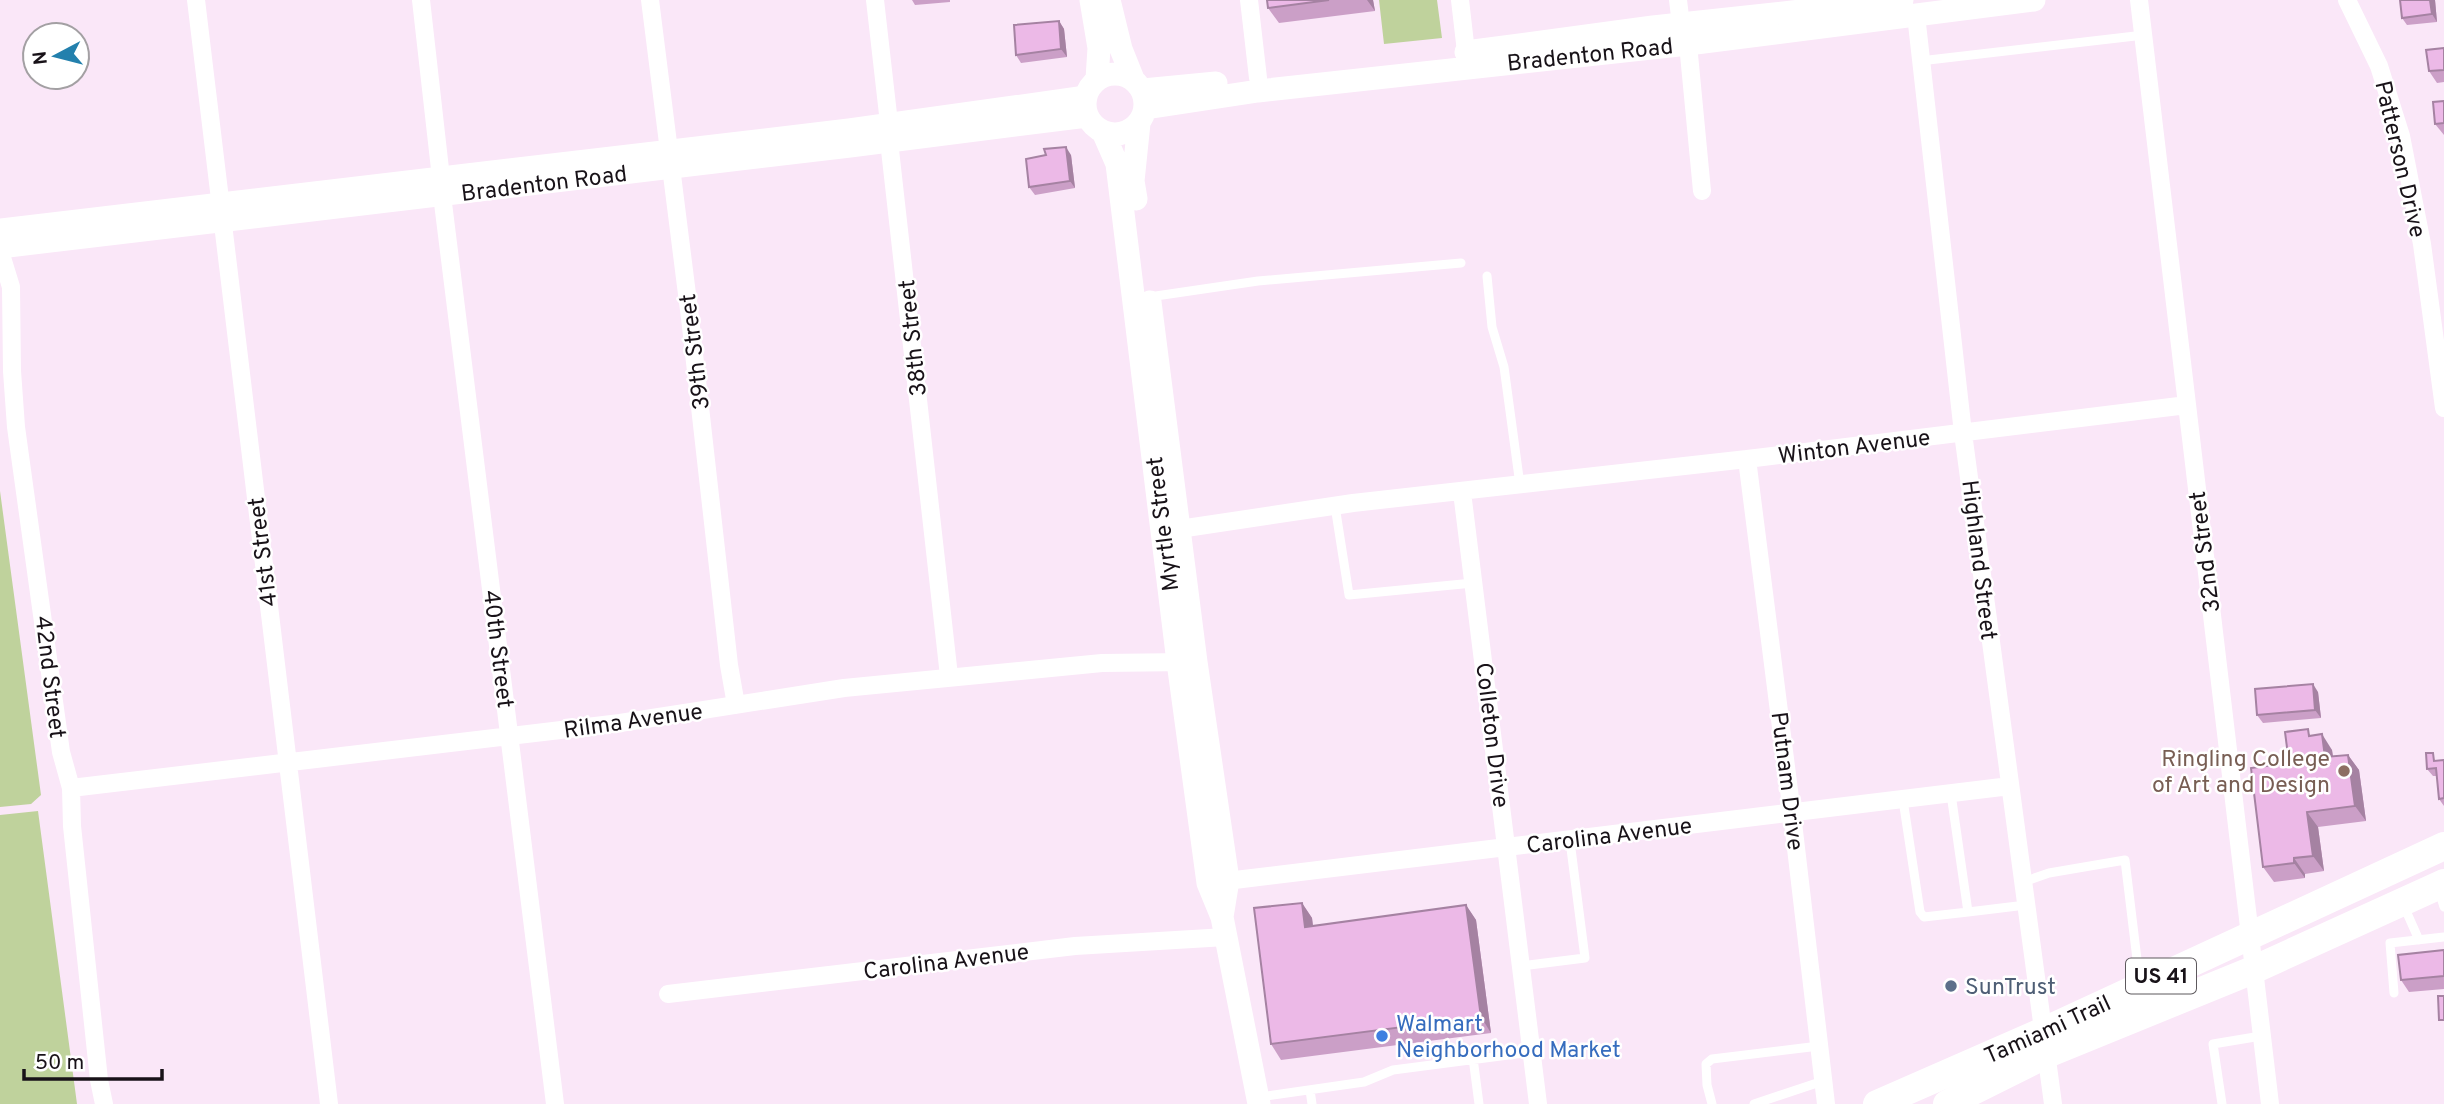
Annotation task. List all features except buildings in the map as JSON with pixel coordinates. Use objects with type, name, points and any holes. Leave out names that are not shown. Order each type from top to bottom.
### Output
[{"type":"main road","name":"Tamiami Trail","points":[[1947,1104],[2140,985],[2444,846]]},
{"type":"main road","name":"Tamiami Trail","points":[[1877,1104],[2253,970],[2402,902],[2442,892]]},
{"type":"street","name":"41st Street","points":[[196,0],[329,1104]]},
{"type":"street","name":"40th Street","points":[[421,0],[555,1104]]},
{"type":"street","name":"39th Street","points":[[650,0],[729,666],[736,705]]},
{"type":"street","name":"38th Street","points":[[875,0],[949,676]]},
{"type":"street","name":"Myrtle Street","points":[[1091,0],[1099,48],[1093,106],[1117,164],[1172,531]]},
{"type":"street","name":"Myrtle Street","points":[[1109,0],[1121,49],[1140,100],[1133,180],[1150,297],[1187,662],[1224,927],[1259,1101]]},
{"type":"street","points":[[1248,0],[1258,78]]},
{"type":"street","points":[[1460,0],[1466,51]]},
{"type":"street","points":[[1678,0],[1685,34],[1702,191]]},
{"type":"street","name":"Bradenton Road","points":[[1140,100],[1258,91],[1899,4],[2034,0]]},
{"type":"street","name":"32nd Street","points":[[2140,0],[2270,1104]]},
{"type":"street","name":"Patterson Drive","points":[[2347,0],[2379,66],[2401,136],[2422,244],[2444,408]]},
{"type":"street","name":"Highland Street","points":[[1899,4],[1920,61],[1963,433],[2053,1104]]},
{"type":"street","name":"Bradenton Road","points":[[1140,100],[1258,78],[1466,51],[1685,34]]},
{"type":"street","name":"Bradenton Road","points":[[1093,106],[1111,73],[1121,74],[1140,100]]},
{"type":"street","name":"Bradenton Road","points":[[0,249],[221,213],[889,132],[1007,109],[1093,106],[1120,134],[1129,131],[1140,100]]},
{"type":"street","name":"Bradenton Road","points":[[0,230],[221,213]]},
{"type":"street","name":"42nd Street","points":[[0,249],[11,287],[16,426],[61,752],[71,788],[72,826],[99,1080],[104,1104]]},
{"type":"street","name":"Winton Avenue","points":[[1172,531],[1335,506],[2187,405]]},
{"type":"street","name":"Putnam Drive","points":[[1747,459],[1826,1104]]},
{"type":"street","name":"Colleton Drive","points":[[1462,492],[1538,1104]]},
{"type":"street","name":"Rilma Avenue","points":[[71,788],[620,723],[844,688],[949,676],[1102,663],[1187,662]]},
{"type":"street","name":"Carolina Avenue","points":[[1218,882],[2010,786]]},
{"type":"street","name":"Carolina Avenue","points":[[668,994],[1224,927]]},
{"type":"lane","points":[[1920,61],[2144,35]]},
{"type":"lane","points":[[1150,297],[1258,281],[1461,263]]},
{"type":"lane","points":[[1488,276],[1492,327],[1504,367],[1520,485]]},
{"type":"lane","points":[[1335,506],[1349,596],[1474,583]]},
{"type":"lane","points":[[1951,794],[1968,912]]},
{"type":"lane","points":[[1903,800],[1920,912],[1924,917],[2026,905]]},
{"type":"lane","points":[[1521,966],[1585,958],[1570,841]]},
{"type":"lane","points":[[2023,882],[2049,873],[2125,860],[2140,985]]},
{"type":"lane","points":[[2402,902],[2419,940]]},
{"type":"lane","points":[[2394,993],[2390,943],[2444,937]]},
{"type":"lane","points":[[2221,1104],[2213,1044],[2261,1036]]},
{"type":"lane","points":[[1712,1104],[1707,1085],[1706,1064],[1712,1059],[1819,1046]]},
{"type":"lane","points":[[1259,1101],[1364,1082],[1393,1070],[1532,1052]]},
{"type":"lane","points":[[1473,1058],[1479,1104]]},
{"type":"lane","points":[[1754,1104],[1823,1081]]},
{"type":"lane","points":[[1310,1090],[1312,1104]]},
{"type":"green space","points":[[1379,0],[1437,0],[1442,38],[1384,44]]},
{"type":"green space","points":[[0,491],[41,795],[31,804],[0,807]]},
{"type":"green space","points":[[38,811],[77,1104],[0,1104],[0,815]]},
{"type":"place","name":"Ringling College of Art and Design","points":[[2344,771]]},
{"type":"place","name":"SunTrust","points":[[1951,986]]},
{"type":"place","name":"Walmart Neighborhood Market","points":[[1382,1036]]}]
